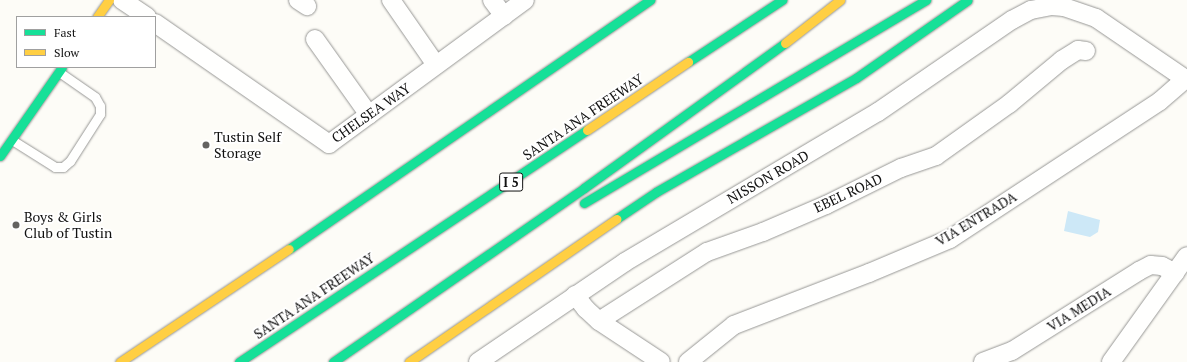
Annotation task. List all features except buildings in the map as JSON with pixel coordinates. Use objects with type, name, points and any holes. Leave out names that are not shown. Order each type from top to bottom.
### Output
[{"type":"main road","points":[[98,16],[109,0]]},
{"type":"main road","points":[[120,362],[388,182],[650,0]]},
{"type":"main road","name":"SANTA ANA FREEWAY","points":[[239,362],[782,0]]},
{"type":"main road","points":[[333,362],[584,188],[780,46],[840,0]]},
{"type":"main road","points":[[576,208],[926,0]]},
{"type":"main road","points":[[409,362],[656,192],[856,78],[968,0]]},
{"type":"main road","points":[[4,149],[60,70]]},
{"type":"main road","points":[[473,265],[556,219]]},
{"type":"street","points":[[122,0],[146,16]]},
{"type":"street","points":[[390,0],[436,66]]},
{"type":"street","points":[[492,0],[504,16]]},
{"type":"street","name":"CHELSEA WAY","points":[[156,24],[329,144],[525,0]]},
{"type":"street","name":"NISSON ROAD","points":[[478,362],[575,295],[668,234],[878,112],[1012,20],[1040,8],[1064,7],[1096,18],[1186,79]]},
{"type":"street","points":[[315,39],[369,115]]},
{"type":"street","name":"EBEL ROAD","points":[[599,321],[708,252],[763,232],[826,205],[901,168],[936,156],[1009,104],[1062,60],[1078,50],[1086,51]]},
{"type":"street","name":"VIA ENTRADA","points":[[688,362],[734,325],[869,273],[950,239],[1160,101],[1186,79]]},
{"type":"street","points":[[1111,362],[1187,256]]},
{"type":"street","name":"VIA MEDIA","points":[[983,362],[1012,351],[1139,271],[1151,265],[1162,266],[1175,273]]},
{"type":"street","points":[[575,295],[586,309],[599,321],[660,362]]},
{"type":"lane","points":[[4,149],[55,167],[62,168],[70,161],[100,114],[100,106],[95,97],[60,70]]},
{"type":"water","points":[[1068,211],[1100,220],[1098,232],[1090,237],[1064,231]]},
{"type":"traffic: fast","points":[[289,249],[650,0]]},
{"type":"traffic: fast","points":[[688,62],[782,0]]},
{"type":"traffic: fast","points":[[584,203],[926,0]]},
{"type":"traffic: fast","points":[[616,219],[656,192],[856,78],[968,0]]},
{"type":"traffic: fast","points":[[333,362],[584,188],[785,43]]},
{"type":"traffic: fast","points":[[0,156],[61,68]]},
{"type":"traffic: fast","points":[[239,362],[587,130]]},
{"type":"traffic: slow","points":[[98,16],[109,0]]},
{"type":"traffic: slow","points":[[785,43],[840,0]]},
{"type":"traffic: slow","points":[[587,130],[688,62]]},
{"type":"traffic: slow","points":[[409,362],[616,219]]},
{"type":"traffic: slow","points":[[120,362],[289,249]]},
{"type":"place","name":"Tustin Self Storage","points":[[206,145]]},
{"type":"place","name":"Boys & Girls Club of Tustin","points":[[16,225]]}]
